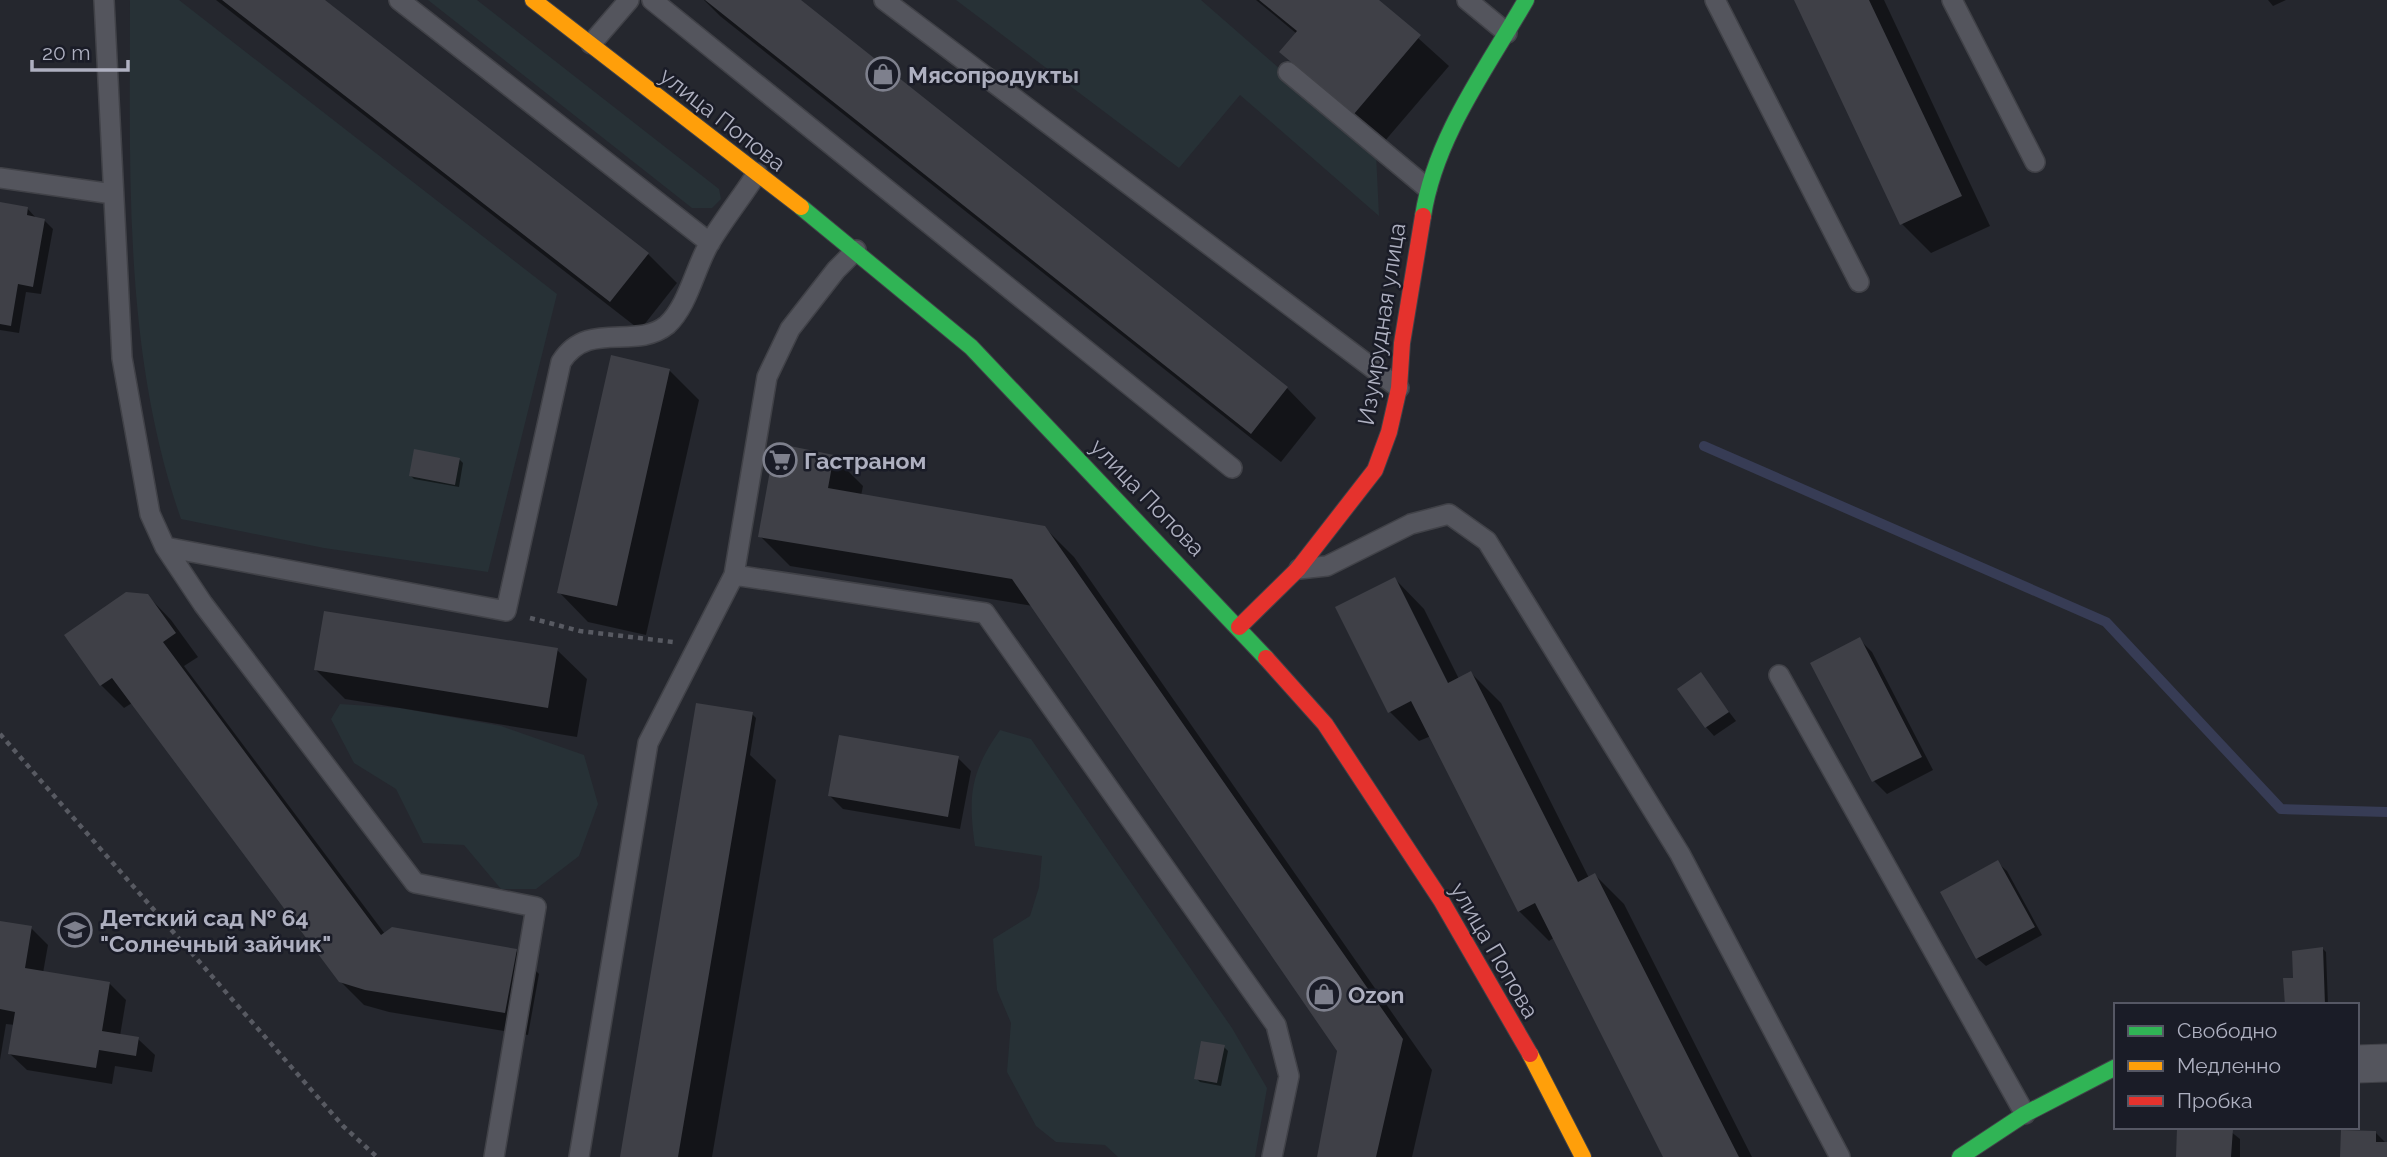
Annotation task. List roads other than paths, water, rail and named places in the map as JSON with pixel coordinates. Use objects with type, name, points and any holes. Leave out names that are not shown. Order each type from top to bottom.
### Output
[{"type":"street","name":"улица Попова","points":[[533,0],[856,250],[971,346],[1239,627],[1325,724],[1441,900],[1541,1073],[1583,1157]]},
{"type":"street","name":"Изумрудная улица","points":[[1239,627],[1298,569],[1375,470],[1389,432],[1399,388],[1402,343],[1427,188],[1447,138],[1526,0]]},
{"type":"street","points":[[2359,1064],[2387,1063]]},
{"type":"street","points":[[1960,1157],[2025,1114],[2114,1068]]},
{"type":"lane","points":[[104,0],[122,358],[150,514],[165,547],[203,604],[415,883],[536,907],[494,1157]]},
{"type":"lane","points":[[399,0],[709,243]]},
{"type":"lane","points":[[591,44],[629,0]]},
{"type":"lane","points":[[652,0],[1232,468]]},
{"type":"lane","points":[[884,0],[1399,388]]},
{"type":"lane","points":[[1467,0],[1507,33]]},
{"type":"lane","points":[[1715,0],[1859,282]]},
{"type":"lane","points":[[1952,0],[2035,162]]},
{"type":"lane","points":[[1289,72],[1427,188]]},
{"type":"lane","points":[[165,547],[506,611],[561,362],[571,346],[588,340],[653,332],[667,325],[677,312],[709,243],[757,173]]},
{"type":"lane","points":[[0,178],[113,194]]},
{"type":"lane","points":[[579,1157],[648,743],[734,575],[767,377],[790,329],[836,270],[856,250]]},
{"type":"lane","points":[[1298,569],[1327,566],[1411,524],[1449,514],[1487,541],[1680,853],[1840,1157]]},
{"type":"lane","points":[[734,575],[985,614],[1276,1025],[1289,1076],[1272,1157]]},
{"type":"lane","points":[[1779,675],[2025,1114]]},
{"type":"waterway","points":[[1704,446],[2106,622],[2281,809],[2387,812]]},
{"type":"place","name":"Мясопродукты","points":[[883,74]]},
{"type":"place","name":"Гастраном","points":[[780,460]]},
{"type":"place","name":"Детский сад № 64 \"Солнечный зайчик\"","points":[[75,930]]},
{"type":"place","name":"Ozon","points":[[1324,994]]}]
